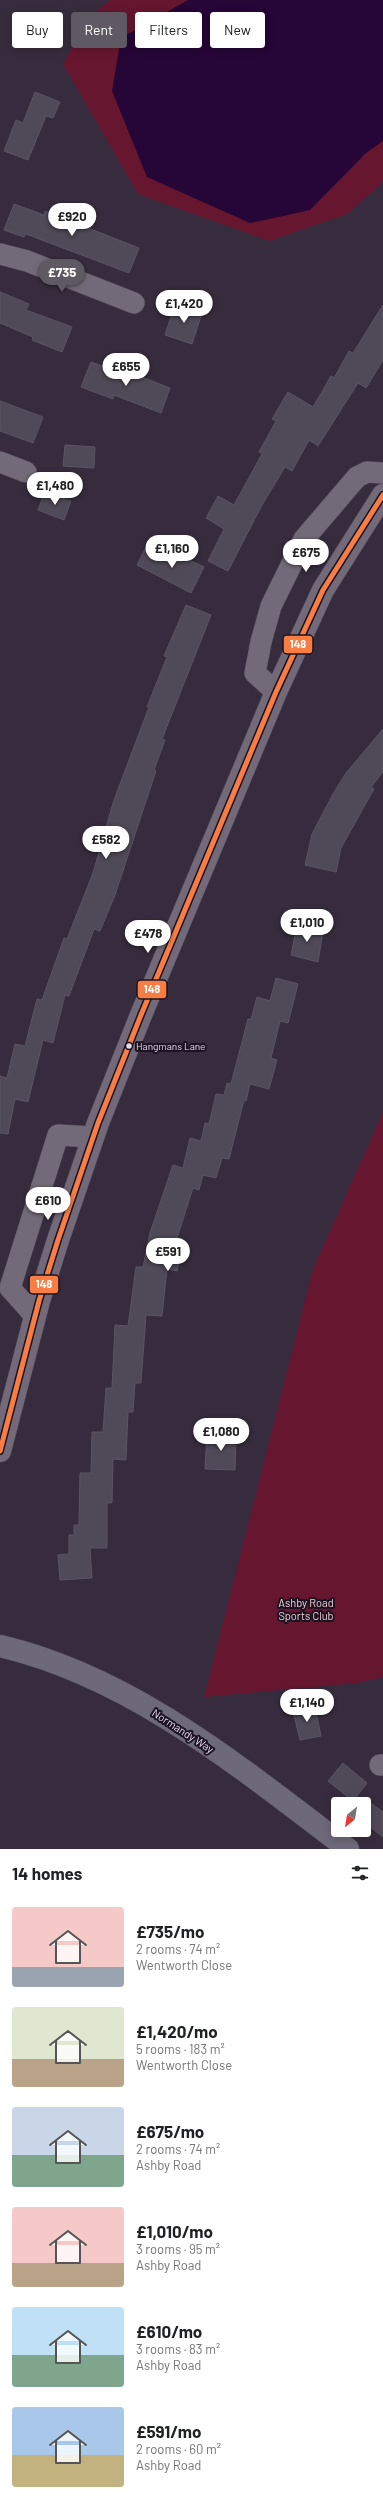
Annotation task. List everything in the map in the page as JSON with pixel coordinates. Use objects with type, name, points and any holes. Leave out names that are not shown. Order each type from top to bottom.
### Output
[{"type":"main road","points":[[0,1451],[35,1316],[58,1240],[93,1137],[141,1015],[276,692],[323,590],[383,495]]},
{"type":"main road","name":"Normandy Way","points":[[0,1646],[72,1667],[131,1698],[174,1723],[348,1849]]},
{"type":"street","points":[[0,254],[27,261],[134,303]]},
{"type":"street","points":[[0,462],[26,472]]},
{"type":"street","points":[[276,692],[255,674],[261,642],[271,606],[304,539],[345,490],[357,477],[368,472],[383,473]]},
{"type":"street","points":[[35,1316],[10,1288],[58,1135],[93,1137]]},
{"type":"green space","points":[[110,0],[383,0],[383,182],[347,214],[269,241],[138,194],[63,64],[72,48],[127,48],[127,12],[95,12]]},
{"type":"green space","name":"Ashby Road Sports Club","points":[[383,1112],[383,1677],[357,1683],[204,1697],[313,1269]]},
{"type":"shaded area","points":[[188,0],[383,0],[383,141],[366,153],[310,210],[250,223],[147,177],[112,91],[119,48],[127,48],[127,35],[135,30],[135,48],[202,48],[202,12],[167,12]]},
{"type":"building","points":[[35,92],[60,102],[53,118],[46,116],[28,160],[4,151],[16,120],[23,123]]},
{"type":"building","points":[[14,204],[44,215],[45,211],[139,248],[129,273],[26,234],[24,237],[4,230]]},
{"type":"building","points":[[0,292],[29,304],[26,310],[72,327],[62,352],[32,340],[33,337],[0,323]]},
{"type":"building","points":[[175,304],[202,313],[192,344],[165,335]]},
{"type":"building","points":[[383,305],[383,360],[366,388],[358,383],[318,446],[309,440],[292,471],[285,467],[262,505],[228,571],[208,561],[224,529],[206,518],[218,496],[234,505],[262,454],[259,452],[276,421],[272,419],[288,392],[313,407],[331,376],[334,378],[349,351],[353,353]]},
{"type":"building","points":[[91,362],[138,379],[139,376],[170,388],[161,413],[114,395],[113,399],[81,387]]},
{"type":"building","points":[[0,401],[43,417],[33,443],[0,431]]},
{"type":"building","points":[[65,445],[95,447],[94,468],[63,466]]},
{"type":"building","points":[[45,492],[71,501],[64,520],[38,510]]},
{"type":"building","points":[[145,549],[157,555],[159,550],[185,563],[187,559],[204,567],[191,593],[137,565]]},
{"type":"building","points":[[186,605],[211,615],[162,739],[165,740],[154,770],[156,771],[115,895],[100,931],[94,929],[69,996],[65,995],[53,1043],[43,1040],[28,1102],[15,1099],[8,1134],[0,1133],[0,1076],[7,1078],[15,1044],[25,1046],[37,999],[42,1000],[64,938],[67,939],[93,873],[114,800],[149,707],[147,707],[167,657],[164,656]]},
{"type":"building","points":[[383,729],[383,772],[371,787],[374,789],[341,848],[336,872],[305,865],[312,834],[333,794],[346,773]]},
{"type":"building","points":[[297,925],[323,931],[318,962],[291,955]]},
{"type":"building","points":[[276,978],[298,984],[288,1023],[280,1021],[271,1058],[277,1060],[269,1089],[250,1084],[246,1101],[244,1100],[229,1159],[222,1158],[216,1178],[203,1175],[199,1190],[193,1188],[177,1238],[183,1239],[177,1271],[167,1269],[162,1316],[146,1315],[141,1383],[135,1383],[133,1412],[128,1412],[126,1460],[113,1459],[112,1503],[107,1503],[107,1548],[90,1548],[92,1578],[60,1580],[58,1555],[69,1554],[69,1535],[74,1535],[74,1525],[79,1525],[80,1473],[91,1473],[92,1432],[103,1432],[106,1388],[112,1388],[115,1325],[128,1326],[136,1267],[143,1267],[150,1233],[173,1165],[183,1168],[190,1138],[201,1141],[205,1123],[209,1124],[216,1094],[224,1095],[227,1083],[231,1084],[248,1019],[251,1019],[257,997],[270,1001]]},
{"type":"building","points":[[207,1434],[236,1435],[235,1470],[205,1469]]},
{"type":"building","points":[[315,1707],[321,1736],[300,1740],[293,1711]]},
{"type":"building","points":[[343,1763],[367,1783],[356,1797],[348,1797],[328,1781]]},
{"type":"building","points":[[371,1803],[383,1812],[383,1837],[371,1828]]},
{"type":"transit line","name":"148","points":[[0,1451],[39,1301],[58,1240],[98,1123],[141,1015],[276,692],[323,590],[383,495]]},
{"type":"place","name":"Hangmans Lane","points":[[129,1046]]}]
